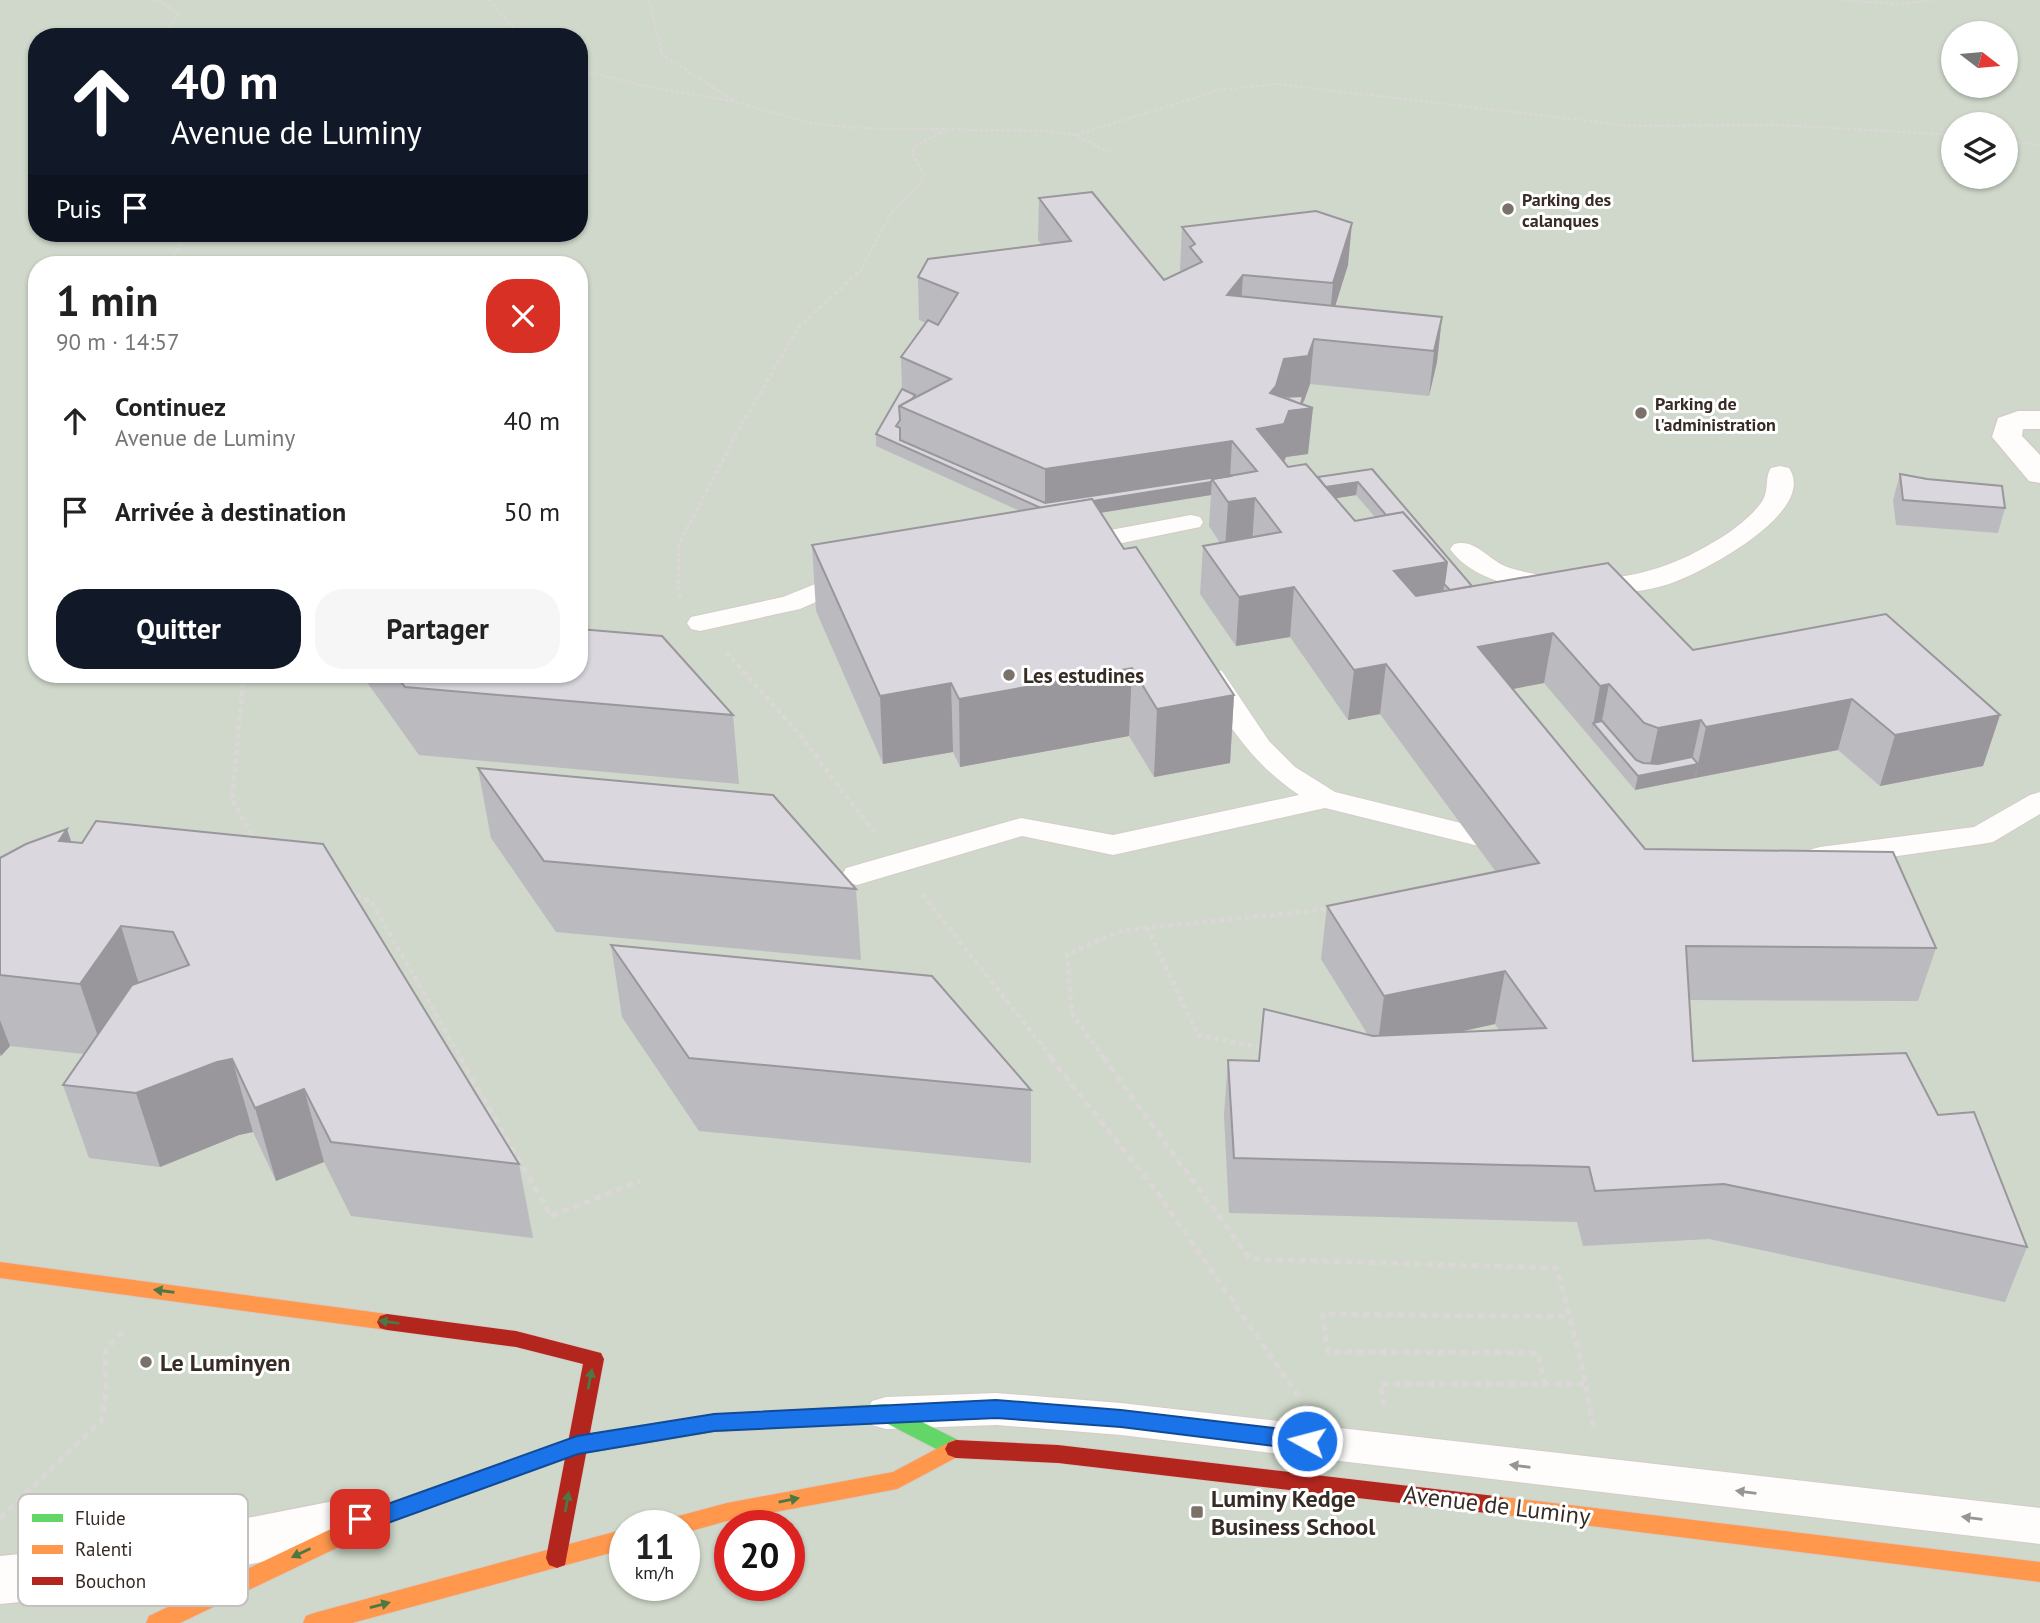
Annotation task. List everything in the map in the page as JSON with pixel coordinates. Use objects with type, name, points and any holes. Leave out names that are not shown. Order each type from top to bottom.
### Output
[{"type":"street","points":[[2040,420],[2018,420],[2009,424],[2007,438],[2040,474]]},
{"type":"street","points":[[0,1270],[516,1339],[594,1359],[557,1558]]},
{"type":"street","points":[[248,1578],[385,1514],[577,1446],[714,1423],[886,1413]]},
{"type":"street","name":"Avenue de Luminy","points":[[886,1413],[953,1449],[1058,1454],[1280,1478],[2040,1572]]},
{"type":"street","points":[[700,1519],[897,1480],[953,1449]]},
{"type":"street","points":[[248,1541],[385,1514]]},
{"type":"street","points":[[314,1623],[609,1543]]},
{"type":"street","points":[[470,1599],[557,1558]]},
{"type":"street","points":[[0,1580],[18,1578]]},
{"type":"street","points":[[157,1623],[187,1606]]},
{"type":"lane","points":[[1463,549],[1496,573],[1550,583],[1621,585],[1658,579],[1742,538],[1762,518],[1780,493],[1780,473]]},
{"type":"lane","points":[[1057,548],[1191,522]]},
{"type":"lane","points":[[700,623],[791,603],[872,568]]},
{"type":"lane","points":[[1198,657],[1258,747],[1286,773],[1325,799],[1512,845],[1539,848]]},
{"type":"lane","points":[[857,874],[1021,827],[1113,845],[1325,799]]},
{"type":"lane","points":[[1790,860],[1982,835],[2040,801]]},
{"type":"lane","points":[[886,1413],[996,1409],[1121,1419],[2040,1526]]},
{"type":"path","points":[[153,0],[162,2],[178,14],[169,28]]},
{"type":"path","points":[[489,0],[514,28]]},
{"type":"path","points":[[649,0],[662,55],[737,102]]},
{"type":"path","points":[[1841,0],[1897,4],[1933,0]]},
{"type":"path","points":[[588,71],[655,88],[737,102],[809,123],[946,130],[1002,128],[1076,135],[1113,154]]},
{"type":"path","points":[[1076,135],[1219,90],[1277,85],[1632,125],[1781,125],[1941,134]]},
{"type":"path","points":[[946,130],[913,147],[913,156],[924,174],[919,184],[891,214],[865,266],[799,327],[739,429],[679,544],[678,593],[700,623],[795,729],[897,863],[1157,1192],[1300,1398]]},
{"type":"path","points":[[2018,142],[2040,145]]},
{"type":"path","points":[[173,256],[184,242]]},
{"type":"path","points":[[243,683],[232,799],[255,842],[267,848]]},
{"type":"path","points":[[337,885],[372,903],[551,1216],[640,1181]]},
{"type":"path","points":[[1340,908],[1124,930],[1068,954],[1072,1014],[1250,1259],[1557,1268],[1596,1430]]},
{"type":"path","points":[[1147,928],[1198,1035],[1277,1051]]},
{"type":"path","points":[[25,1494],[102,1420],[106,1390],[105,1351],[161,1290]]},
{"type":"path","points":[[1545,1385],[1538,1353],[1328,1352],[1322,1314],[1569,1317]]},
{"type":"path","points":[[1385,1414],[1381,1384],[1586,1384]]},
{"type":"path","points":[[0,1518],[18,1501]]},
{"type":"shaded area","points":[[0,0],[2040,0],[2040,1623],[0,1623]]},
{"type":"building","points":[[1092,192],[1164,280],[1202,262],[1190,247],[1195,244],[1182,227],[1316,211],[1352,223],[1333,283],[1243,275],[1227,295],[1442,317],[1434,351],[1314,339],[1308,356],[1284,359],[1276,386],[1270,393],[1313,408],[1289,411],[1284,424],[1257,429],[1288,467],[1306,464],[1355,521],[1403,512],[1447,562],[1394,571],[1416,596],[1608,563],[1693,650],[1886,614],[2000,715],[1895,735],[1852,699],[1706,727],[1701,720],[1658,728],[1644,723],[1609,684],[1600,686],[1553,633],[1478,647],[1645,849],[1893,852],[1936,948],[1686,946],[1693,1061],[1906,1053],[1938,1115],[1974,1112],[2027,1247],[1724,1184],[1595,1191],[1589,1167],[1234,1158],[1228,1060],[1259,1061],[1264,1009],[1373,1036],[1546,1028],[1505,971],[1384,996],[1327,906],[1539,863],[1386,664],[1354,670],[1294,587],[1239,597],[1203,546],[1281,532],[1255,498],[1228,502],[1212,479],[1257,471],[1232,441],[1045,469],[899,406],[951,379],[901,357],[928,320],[938,325],[958,293],[918,277],[928,259],[1071,241],[1039,198]]},
{"type":"building","points":[[902,389],[915,395],[899,406],[900,420],[896,426],[900,428],[900,440],[1045,503],[1231,476],[1212,479],[1211,482],[1041,508],[876,434]]},
{"type":"building","points":[[1303,396],[1301,404],[1283,397]]},
{"type":"building","points":[[1372,469],[1472,586],[1450,590],[1444,584],[1447,562],[1403,512],[1386,515],[1358,482],[1326,487],[1318,477]]},
{"type":"building","points":[[1900,474],[2002,486],[2005,508],[1903,500]]},
{"type":"building","points":[[1092,499],[1124,549],[1136,547],[1234,695],[1157,709],[1132,668],[959,699],[951,683],[880,696],[812,545]]},
{"type":"building","points":[[588,630],[662,636],[733,715],[405,687],[402,683],[588,683]]},
{"type":"building","points":[[1602,721],[1636,760],[1658,764],[1692,757],[1698,764],[1638,776],[1593,723]]},
{"type":"building","points":[[478,768],[773,795],[856,889],[544,861]]},
{"type":"building","points":[[96,821],[323,844],[519,1164],[331,1142],[304,1089],[255,1108],[232,1059],[217,1062],[136,1093],[63,1085],[132,985],[189,965],[173,932],[121,926],[80,984],[0,975],[0,858],[26,844],[67,829],[59,841],[82,843]]},
{"type":"building","points":[[611,945],[932,976],[1031,1090],[689,1058]]},
{"type":"traffic: fast","points":[[509,1470],[577,1446],[714,1423],[886,1413],[956,1449]]},
{"type":"traffic: slow","points":[[0,1270],[387,1322]]},
{"type":"traffic: slow","points":[[700,1519],[897,1480],[953,1449]]},
{"type":"traffic: slow","points":[[248,1579],[385,1514],[509,1470]]},
{"type":"traffic: slow","points":[[1495,1505],[2040,1572]]},
{"type":"traffic: slow","points":[[314,1623],[609,1543]]},
{"type":"traffic: slow","points":[[157,1623],[193,1606]]},
{"type":"traffic: jam","points":[[387,1322],[516,1339],[594,1359],[557,1558]]},
{"type":"traffic: jam","points":[[956,1449],[1058,1454],[1495,1505]]},
{"type":"place","name":"Parking des calanques","points":[[1508,209]]},
{"type":"place","name":"Parking de l'administration","points":[[1641,413]]},
{"type":"place","name":"Les estudines","points":[[1009,675]]},
{"type":"place","name":"Le Luminyen","points":[[146,1362]]},
{"type":"place","name":"Luminy Kedge Business School","points":[[1197,1512]]},
{"type":"route","points":[[360,1519],[385,1514],[577,1446],[714,1423],[996,1409],[1121,1419],[1307,1441]]}]
